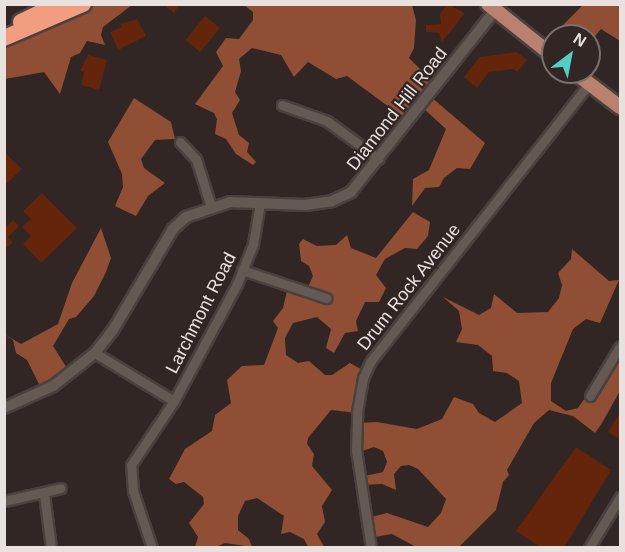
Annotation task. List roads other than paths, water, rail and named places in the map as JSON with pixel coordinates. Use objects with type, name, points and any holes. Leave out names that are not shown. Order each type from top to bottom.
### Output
[{"type":"highway","points":[[4,28],[58,4]]},
{"type":"highway","points":[[4,38],[83,4]]},
{"type":"main road","points":[[495,6],[541,44]]},
{"type":"main road","points":[[589,84],[621,107]]},
{"type":"street","name":"Diamond Hill Road","points":[[4,408],[53,386],[95,352],[119,321],[173,229],[186,217],[230,202],[304,205],[338,199],[359,185],[495,6]]},
{"type":"street","name":"Drum Rock Avenue","points":[[371,548],[356,450],[357,412],[363,378],[370,362],[589,84]]},
{"type":"street","points":[[282,105],[327,121],[379,159]]},
{"type":"street","points":[[180,142],[196,159],[211,207]]},
{"type":"street","name":"Larchmont Road","points":[[152,548],[133,491],[131,465],[174,401],[242,270],[254,244],[260,204]]},
{"type":"street","points":[[242,270],[326,298]]},
{"type":"street","points":[[590,396],[621,346]]},
{"type":"street","points":[[95,352],[174,401]]},
{"type":"street","points":[[4,501],[44,494],[61,488]]},
{"type":"street","points":[[44,494],[51,548]]},
{"type":"street","points":[[589,548],[620,500]]}]
